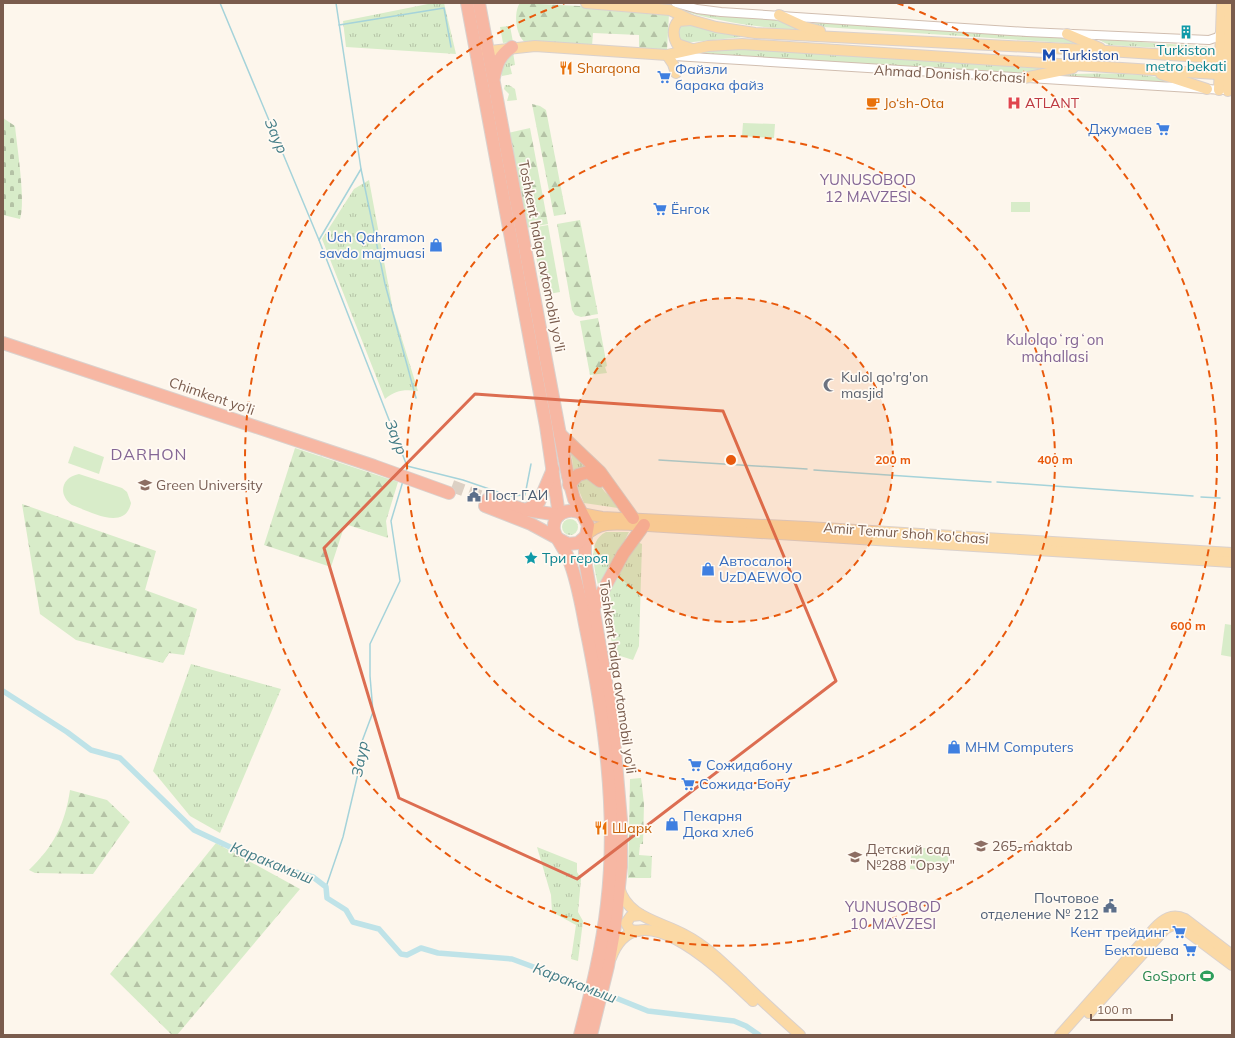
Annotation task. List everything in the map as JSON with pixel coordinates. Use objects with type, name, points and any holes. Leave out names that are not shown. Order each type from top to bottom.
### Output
[{"type":"highway","name":"Toshkent halqa avtomobil yo'li","points":[[468,3],[482,52],[494,82],[569,484],[580,513],[588,525],[585,560],[612,716],[615,820],[619,887],[608,966],[600,977]]},
{"type":"highway","name":"Toshkent halqa avtomobil yo'li","points":[[479,3],[482,52],[557,490],[559,515],[554,524],[556,535],[569,559],[576,580],[590,648],[615,820],[600,977],[595,998],[591,1035]]},
{"type":"highway","points":[[494,82],[498,60],[504,53],[515,47]]},
{"type":"highway","name":"Chimkent yo‘li","points":[[3,343],[411,479],[450,490]]},
{"type":"highway","points":[[560,434],[600,472],[633,518]]},
{"type":"highway","points":[[526,510],[539,502],[553,469]]},
{"type":"highway","points":[[569,484],[578,475],[588,472],[597,478],[609,492],[615,492]]},
{"type":"highway","points":[[540,513],[548,511],[551,508],[557,490]]},
{"type":"highway","points":[[580,513],[567,511],[559,515],[540,513],[486,502],[539,528],[563,542],[573,544],[582,540],[586,536]]},
{"type":"highway","points":[[594,607],[623,554],[644,525]]},
{"type":"highway","points":[[539,528],[559,552],[576,580]]},
{"type":"highway","name":"Toshkent halqa avtomobil yo'li","points":[[580,1035],[595,998]]},
{"type":"main road","points":[[586,3],[670,10],[691,20],[716,27],[755,32],[1227,59]]},
{"type":"main road","points":[[1222,3],[1229,25]]},
{"type":"main road","points":[[1226,90],[1230,3]]},
{"type":"main road","points":[[779,15],[805,27],[842,36]]},
{"type":"main road","points":[[691,20],[678,22],[675,24],[674,34],[677,44],[692,49]]},
{"type":"main road","points":[[1067,34],[1108,51]]},
{"type":"main road","name":"Ahmad Donish ko'chasi","points":[[482,52],[515,47],[535,46],[667,55],[692,49],[732,43],[1227,74]]},
{"type":"main road","points":[[667,55],[673,64],[676,73]]},
{"type":"main road","points":[[1024,78],[1085,65]]},
{"type":"main road","points":[[1145,69],[1207,89]]},
{"type":"main road","name":"Amir Temur shoh ko'chasi","points":[[580,513],[602,517],[807,527],[1232,553]]},
{"type":"main road","name":"Amir Temur shoh ko'chasi","points":[[586,536],[594,529],[602,525],[644,525],[1232,562]]},
{"type":"main road","points":[[619,887],[622,896],[628,905],[641,915],[685,935],[707,949],[800,1035]]},
{"type":"main road","points":[[641,915],[632,915],[626,923],[630,930],[657,932],[692,948],[710,961],[790,1035]]},
{"type":"main road","points":[[1069,1035],[1160,923],[1170,917],[1185,919],[1232,956]]},
{"type":"main road","points":[[1060,1035],[1165,929],[1173,925],[1183,928],[1232,965]]},
{"type":"main road","points":[[608,966],[620,943],[638,931]]},
{"type":"street","points":[[676,3],[702,10],[1067,34],[1209,40],[1218,37],[1229,25]]},
{"type":"street","name":"Ahmad Donish ko'chasi","points":[[667,55],[1226,90]]},
{"type":"highlighted area","points":[[475,394],[723,411],[836,681],[577,879],[399,798],[324,548]]},
{"type":"green space","points":[[433,3],[444,3],[456,54],[346,47],[343,21]]},
{"type":"green space","points":[[520,3],[657,10],[669,14],[667,50],[639,48],[639,35],[593,33],[592,46],[525,42],[519,35],[516,24],[517,12]]},
{"type":"green space","points":[[674,6],[777,19],[802,31],[753,26],[721,20],[690,13],[674,8]]},
{"type":"green space","points":[[796,20],[1064,37],[1082,44],[808,26]]},
{"type":"green space","points":[[682,22],[743,35],[743,37],[683,43],[680,42],[678,27]]},
{"type":"green space","points":[[510,26],[513,42],[503,43],[500,27]]},
{"type":"green space","points":[[1097,39],[1214,47],[1214,51],[1109,45]]},
{"type":"green space","points":[[743,48],[1052,69],[1023,76],[695,55],[697,52]]},
{"type":"green space","points":[[513,52],[515,65],[510,66],[512,74],[502,76],[501,64]]},
{"type":"green space","points":[[1063,74],[1141,75],[1171,80],[1186,85],[1042,77]]},
{"type":"green space","points":[[505,85],[509,85],[515,89],[517,100],[507,101],[509,94],[504,89]]},
{"type":"green space","points":[[532,104],[540,106],[546,110],[566,214],[554,216]]},
{"type":"green space","points":[[3,118],[15,126],[22,188],[22,211],[20,219],[3,215]]},
{"type":"green space","points":[[743,123],[775,124],[774,138],[742,136]]},
{"type":"green space","points":[[530,128],[548,224],[526,228],[508,133]]},
{"type":"green space","points":[[369,180],[393,310],[418,391],[400,391],[385,399],[322,239],[354,189]]},
{"type":"green space","points":[[1011,202],[1030,202],[1030,212],[1011,212]]},
{"type":"green space","points":[[580,220],[598,314],[581,317],[575,315],[572,310],[557,224]]},
{"type":"green space","points":[[548,225],[560,292],[543,295],[531,228]]},
{"type":"green space","points":[[598,318],[607,373],[590,375],[580,321]]},
{"type":"green space","points":[[74,446],[104,457],[99,474],[68,463]]},
{"type":"green space","points":[[295,448],[398,482],[386,521],[388,538],[345,524],[331,567],[264,545]]},
{"type":"green space","points":[[571,451],[590,466],[574,473]]},
{"type":"green space","points":[[79,474],[122,488],[127,492],[131,503],[127,512],[122,516],[114,518],[106,517],[72,505],[64,496],[64,486],[65,482],[73,476]]},
{"type":"green space","points":[[584,477],[595,479],[605,492],[620,505],[618,508],[584,503],[576,483]]},
{"type":"green space","points":[[22,504],[156,551],[145,590],[197,609],[184,655],[169,653],[163,663],[76,640],[40,614]]},
{"type":"green space","points":[[567,519],[573,519],[578,524],[576,533],[573,535],[567,535],[562,530],[562,524]]},
{"type":"green space","points":[[606,532],[629,532],[599,590],[594,566],[594,550],[600,537]]},
{"type":"green space","points":[[635,541],[642,544],[639,646],[633,660],[614,654],[604,603]]},
{"type":"green space","points":[[1225,624],[1232,625],[1232,657],[1221,655]]},
{"type":"green space","points":[[191,664],[281,689],[220,833],[190,816],[153,771]]},
{"type":"green space","points":[[641,778],[644,804],[643,844],[640,844],[639,855],[652,856],[651,878],[628,878],[630,779]]},
{"type":"green space","points":[[70,790],[107,800],[130,822],[93,874],[35,873],[29,870],[52,843],[57,834],[65,813]]},
{"type":"green space","points":[[216,843],[300,889],[177,1035],[172,1035],[110,974]]},
{"type":"green space","points":[[537,847],[577,863],[577,872],[581,879],[578,912],[583,921],[578,961],[571,959],[576,925],[552,912],[551,895]]},
{"type":"green space","points":[[912,847],[949,850],[947,872],[910,869]]},
{"type":"waterway","name":"Заур","points":[[220,3],[319,240],[407,466],[406,472]]},
{"type":"waterway","points":[[319,240],[361,169],[336,3]]},
{"type":"waterway","points":[[339,25],[444,8],[451,47]]},
{"type":"waterway","points":[[361,169],[385,284],[416,398]]},
{"type":"waterway","points":[[659,460],[807,469]]},
{"type":"waterway","points":[[407,466],[463,480],[510,496],[525,495],[531,464]]},
{"type":"waterway","points":[[814,470],[991,482]]},
{"type":"waterway","name":"Заур","points":[[326,887],[343,837],[360,765],[361,744],[373,712],[370,676],[370,644],[400,581],[391,521],[403,481]]},
{"type":"waterway","points":[[997,482],[1193,496]]},
{"type":"waterway","points":[[1201,497],[1220,498]]},
{"type":"waterway","name":"Каракамыш","points":[[3,691],[67,732],[91,750],[120,758],[194,830],[264,863],[313,877],[326,887],[327,898],[346,910],[353,922],[379,929],[401,954],[407,955],[421,948],[438,953],[512,959],[593,989]]},
{"type":"waterway","name":"Каракамыш","points":[[601,992],[648,1011],[734,1021],[746,1026],[759,1035]]},
{"type":"tunnel","points":[[452,486],[488,499]]},
{"type":"place","name":"Turkiston metro bekati","points":[[1186,32]]},
{"type":"place","name":"Turkiston","points":[[1049,55]]},
{"type":"place","name":"Sharqona","points":[[566,68]]},
{"type":"place","name":"Файзли барака файз","points":[[664,77]]},
{"type":"place","name":"Jo‘sh-Ota","points":[[873,103]]},
{"type":"place","name":"ATLANT","points":[[1014,103]]},
{"type":"place","name":"Джумаев","points":[[1163,129]]},
{"type":"place","name":"Ёнгок","points":[[660,209]]},
{"type":"place","name":"Uch Qahramon savdo majmuasi","points":[[436,245]]},
{"type":"place","name":"Kulol qo'rg'on masjid","points":[[830,385]]},
{"type":"place","name":"Green University","points":[[145,485]]},
{"type":"place","name":"Пост ГАИ","points":[[474,495]]},
{"type":"place","name":"Три героя","points":[[531,558]]},
{"type":"place","name":"Автосалон UzDAEWOO","points":[[708,569]]},
{"type":"place","name":"MHM Computers","points":[[954,747]]},
{"type":"place","name":"Сожидабону","points":[[695,765]]},
{"type":"place","name":"Сожида Бону","points":[[688,784]]},
{"type":"place","name":"Пекарня Дока хлеб","points":[[672,824]]},
{"type":"place","name":"Шарк","points":[[601,828]]},
{"type":"place","name":"265-maktab","points":[[981,846]]},
{"type":"place","name":"Детский сад №288 \"Орзу\"","points":[[855,857]]},
{"type":"place","name":"Почтовое отделение № 212","points":[[1110,906]]},
{"type":"place","name":"Кент трейдинг","points":[[1179,932]]},
{"type":"place","name":"Бектошева","points":[[1190,950]]},
{"type":"place","name":"GoSport","points":[[1207,976]]},
{"type":"district","name":"YUNUSOBOD 12 MAVZESI","points":[[868,188]]},
{"type":"district","name":"Kulolqoʻrgʻon mahallasi","points":[[1055,348]]},
{"type":"district","name":"DARHON","points":[[149,454]]},
{"type":"district","name":"YUNUSOBOD 10 MAVZESI","points":[[893,916]]}]
